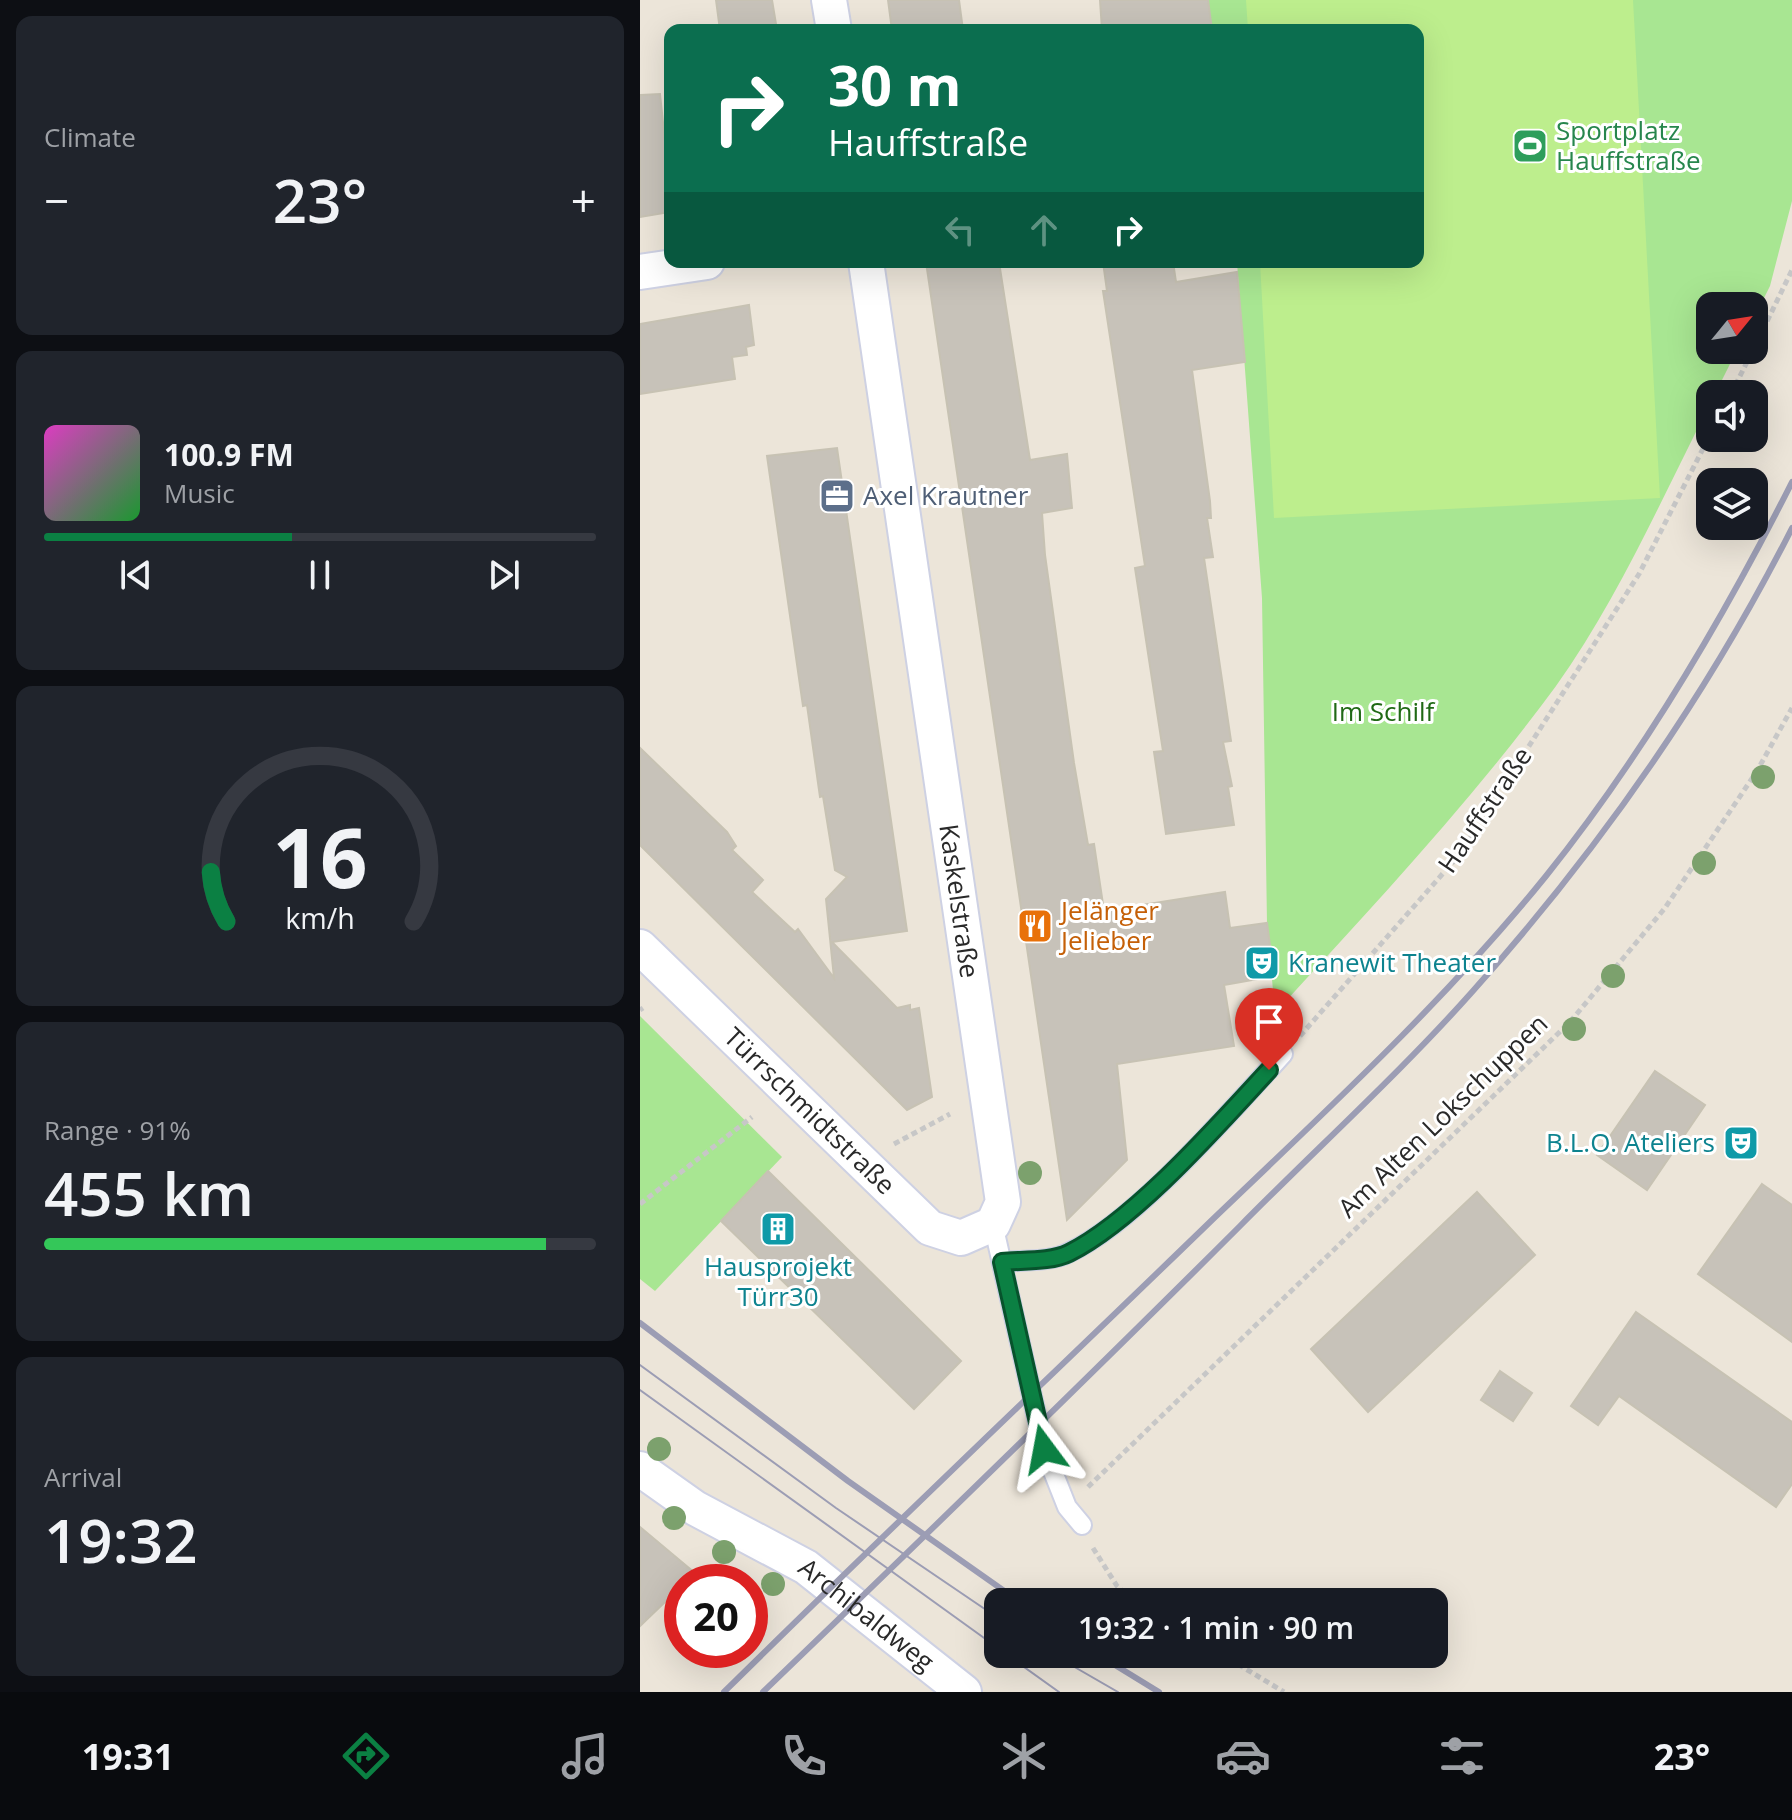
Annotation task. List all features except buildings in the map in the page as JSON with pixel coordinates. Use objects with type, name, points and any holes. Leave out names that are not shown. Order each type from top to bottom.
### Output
[{"type":"street","points":[[829,0],[833,24]]},
{"type":"street","points":[[640,272],[667,268]]},
{"type":"street","name":"Kaskelstraße","points":[[867,268],[1003,1202],[993,1224]]},
{"type":"street","name":"Türrschmidtstraße","points":[[640,947],[930,1228],[961,1238],[993,1224]]},
{"type":"street","name":"Archibaldweg","points":[[640,1469],[695,1508],[806,1567],[964,1692]]},
{"type":"lane","points":[[1002,1262],[1066,1255],[1110,1227],[1225,1118],[1283,1054]]},
{"type":"lane","name":"Kaskelstraße","points":[[993,1224],[1044,1449],[1067,1507],[1082,1525]]},
{"type":"path","points":[[1768,320],[1792,270]]},
{"type":"path","name":"Hauffstraße","points":[[1283,1054],[1460,854],[1639,574],[1701,452]]},
{"type":"path","name":"Am Alten Lokschuppen","points":[[1067,1507],[1570,1022],[1665,908],[1757,771],[1792,708]]},
{"type":"path","points":[[893,1145],[950,1114]]},
{"type":"path","points":[[640,1204],[752,1117]]},
{"type":"path","points":[[1082,1525],[1101,1564],[1122,1588]]},
{"type":"path","points":[[1244,1668],[1284,1692]]},
{"type":"green space","name":"Im Schilf","points":[[1208,0],[1792,0],[1792,201],[1767,292],[1696,292],[1696,364],[1730,364],[1722,380],[1696,380],[1696,432],[1638,548],[1578,653],[1490,771],[1275,1013],[1267,923],[1262,598],[1237,268],[1424,268],[1424,24],[1211,24]]},
{"type":"green space","name":"Sportplatz Hauffstraße","points":[[1246,0],[1633,0],[1660,498],[1274,518],[1260,268],[1424,268],[1424,24],[1248,24]]},
{"type":"green space","points":[[640,1016],[782,1157],[655,1291],[640,1279]]},
{"type":"tram line","points":[[640,1365],[836,1508],[984,1608]]},
{"type":"tram line","points":[[640,1390],[984,1638]]},
{"type":"tram line","points":[[1026,1668],[1059,1692]]},
{"type":"tram line","points":[[1076,1668],[1118,1692]]},
{"type":"railway","points":[[724,1692],[1341,1096],[1426,1011],[1507,922],[1582,830],[1680,685],[1792,482]]},
{"type":"railway","points":[[763,1692],[1122,1343],[1387,1081],[1472,992],[1563,884],[1647,770],[1724,652],[1792,528]]},
{"type":"railway","points":[[640,1323],[848,1481],[1000,1588]]},
{"type":"railway","points":[[1120,1668],[1159,1692]]},
{"type":"place","name":"Sportplatz Hauffstraße","points":[[1530,146]]},
{"type":"place","name":"Axel Krautner","points":[[837,496]]},
{"type":"place","name":"Jelänger Jelieber","points":[[1035,926]]},
{"type":"place","name":"Kranewit Theater","points":[[1262,963]]},
{"type":"place","name":"B.L.O. Ateliers","points":[[1741,1143]]},
{"type":"place","name":"Hausprojekt Türr30","points":[[778,1229]]},
{"type":"route","points":[[1044,1449],[1002,1262],[1066,1255],[1110,1227],[1225,1118],[1269,1070]]}]
